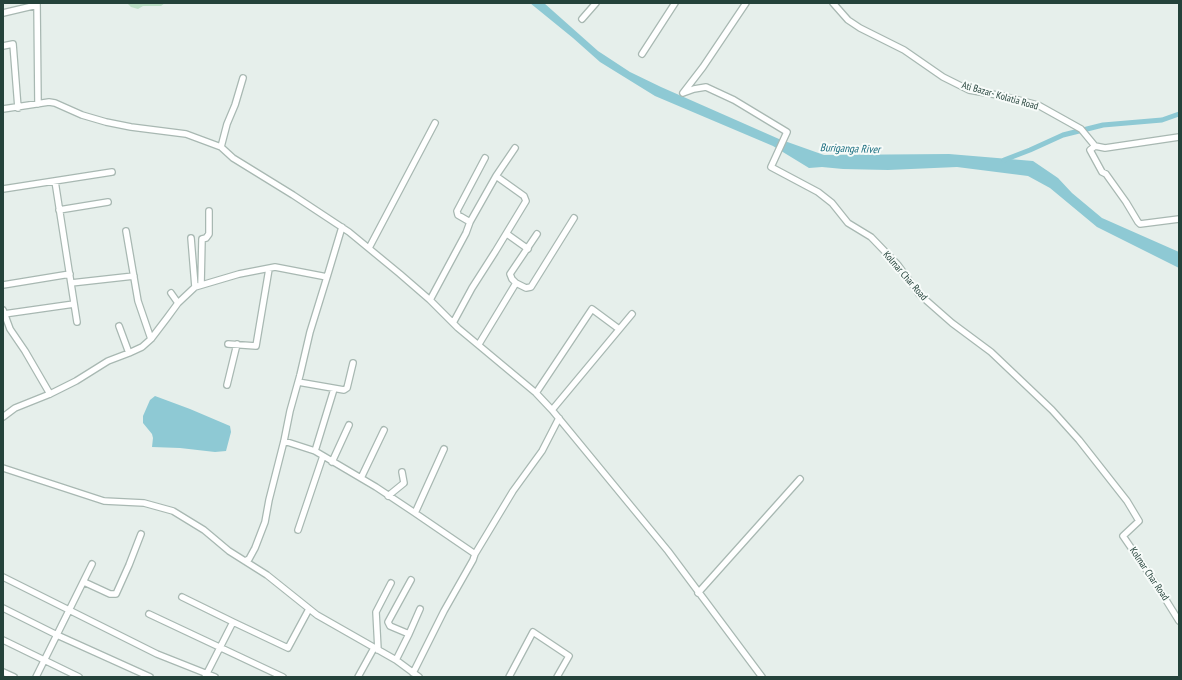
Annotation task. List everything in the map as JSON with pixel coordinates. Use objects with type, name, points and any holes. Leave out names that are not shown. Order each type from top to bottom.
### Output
[{"type":"street","points":[[582,19],[596,3]]},
{"type":"street","points":[[642,54],[675,3]]},
{"type":"street","name":"Kolmar Char Road","points":[[746,3],[684,93],[694,89],[706,87],[734,100],[787,132],[771,167],[818,192],[832,203],[848,223],[871,237],[898,265],[919,294],[952,324],[991,352],[1052,410],[1079,440],[1128,501],[1139,521],[1123,536],[1179,620]]},
{"type":"street","name":"Ati Bazar- Kolatia Road","points":[[833,3],[848,20],[860,28],[904,50],[943,77],[969,90],[1003,96],[1038,106],[1081,129],[1095,146]]},
{"type":"street","points":[[3,13],[37,4],[38,104]]},
{"type":"street","points":[[3,46],[13,44],[18,108]]},
{"type":"street","points":[[221,148],[227,124],[235,105],[243,78]]},
{"type":"street","points":[[3,110],[49,102],[55,103],[82,115],[131,127],[186,134],[221,148],[233,158],[294,195],[342,227],[430,300],[453,323],[536,393],[552,410],[668,551],[762,677]]},
{"type":"street","points":[[368,248],[435,123]]},
{"type":"street","points":[[1179,137],[1105,148],[1095,146],[1090,150],[1102,172],[1106,174],[1140,224],[1179,219]]},
{"type":"street","points":[[430,300],[466,233],[470,222],[496,176],[515,148]]},
{"type":"street","points":[[470,222],[458,215],[457,211],[484,158]]},
{"type":"street","points":[[3,189],[112,172]]},
{"type":"street","points":[[453,323],[472,288],[526,199],[496,176]]},
{"type":"street","points":[[55,181],[77,322]]},
{"type":"street","points":[[59,210],[108,202]]},
{"type":"street","points":[[201,285],[202,240],[209,234],[209,212]]},
{"type":"street","points":[[537,234],[510,274],[516,283],[526,288],[530,287],[574,218]]},
{"type":"street","points":[[245,561],[249,559],[255,548],[265,522],[290,411],[310,332],[342,227]]},
{"type":"street","points":[[126,231],[138,301],[151,339]]},
{"type":"street","points":[[506,234],[528,249]]},
{"type":"street","points":[[191,238],[195,287]]},
{"type":"street","points":[[3,417],[15,408],[50,394],[108,361],[142,347],[151,339],[178,303],[195,287],[239,274],[275,268],[327,277]]},
{"type":"street","points":[[228,344],[256,346],[269,269]]},
{"type":"street","points":[[3,285],[70,274]]},
{"type":"street","points":[[71,283],[134,276]]},
{"type":"street","points":[[479,344],[516,283]]},
{"type":"street","points":[[171,293],[178,303]]},
{"type":"street","points":[[50,394],[25,351],[10,329],[4,312],[74,304]]},
{"type":"street","points":[[536,393],[592,309],[619,329]]},
{"type":"street","points":[[552,410],[632,314]]},
{"type":"street","points":[[118,326],[129,353]]},
{"type":"street","points":[[228,385],[237,344]]},
{"type":"street","points":[[298,382],[344,390],[346,389],[353,364]]},
{"type":"street","points":[[315,452],[334,389]]},
{"type":"street","points":[[413,673],[475,554],[513,491],[542,451],[559,418]]},
{"type":"street","points":[[332,462],[349,425]]},
{"type":"street","points":[[361,478],[384,430]]},
{"type":"street","points":[[284,441],[315,452],[361,478],[475,554]]},
{"type":"street","points":[[415,513],[444,449]]},
{"type":"street","points":[[298,530],[323,456]]},
{"type":"street","points":[[3,468],[104,501],[144,503],[173,511],[204,530],[229,551],[267,575],[317,615],[396,660],[419,677]]},
{"type":"street","points":[[388,496],[404,483],[402,472]]},
{"type":"street","points":[[698,593],[800,479]]},
{"type":"street","points":[[84,582],[110,594],[116,594],[141,534]]},
{"type":"street","points":[[36,677],[92,564]]},
{"type":"street","points":[[3,577],[157,654],[206,675],[215,677]]},
{"type":"street","points":[[409,634],[390,626],[388,622],[411,580]]},
{"type":"street","points":[[358,677],[376,649],[376,612],[391,583]]},
{"type":"street","points":[[182,597],[288,648],[309,608]]},
{"type":"street","points":[[3,608],[57,635],[150,677]]},
{"type":"street","points":[[396,660],[420,608]]},
{"type":"street","points":[[150,614],[283,677]]},
{"type":"street","points":[[206,675],[233,622]]},
{"type":"street","points":[[510,677],[533,632],[569,656],[557,677]]},
{"type":"street","points":[[3,640],[80,677]]},
{"type":"street","points":[[3,672],[14,677]]},
{"type":"green space","points":[[127,3],[165,3],[161,6],[143,6],[138,9],[131,7]]},
{"type":"water","points":[[530,3],[544,3],[598,51],[630,72],[779,139],[824,155],[949,154],[1033,161],[1058,178],[1072,193],[1102,218],[1179,252],[1179,268],[1097,227],[1050,188],[1028,176],[957,167],[888,170],[822,167],[809,168],[773,146],[655,96],[600,62]]},
{"type":"water","points":[[155,396],[230,426],[231,432],[226,451],[215,452],[180,448],[152,447],[152,434],[143,423],[143,416],[150,400]]},
{"type":"waterway","points":[[1004,160],[1063,135],[1103,125],[1162,120],[1179,114]]},
{"type":"water label","name":"Buriganga River","points":[[850,149]]}]
